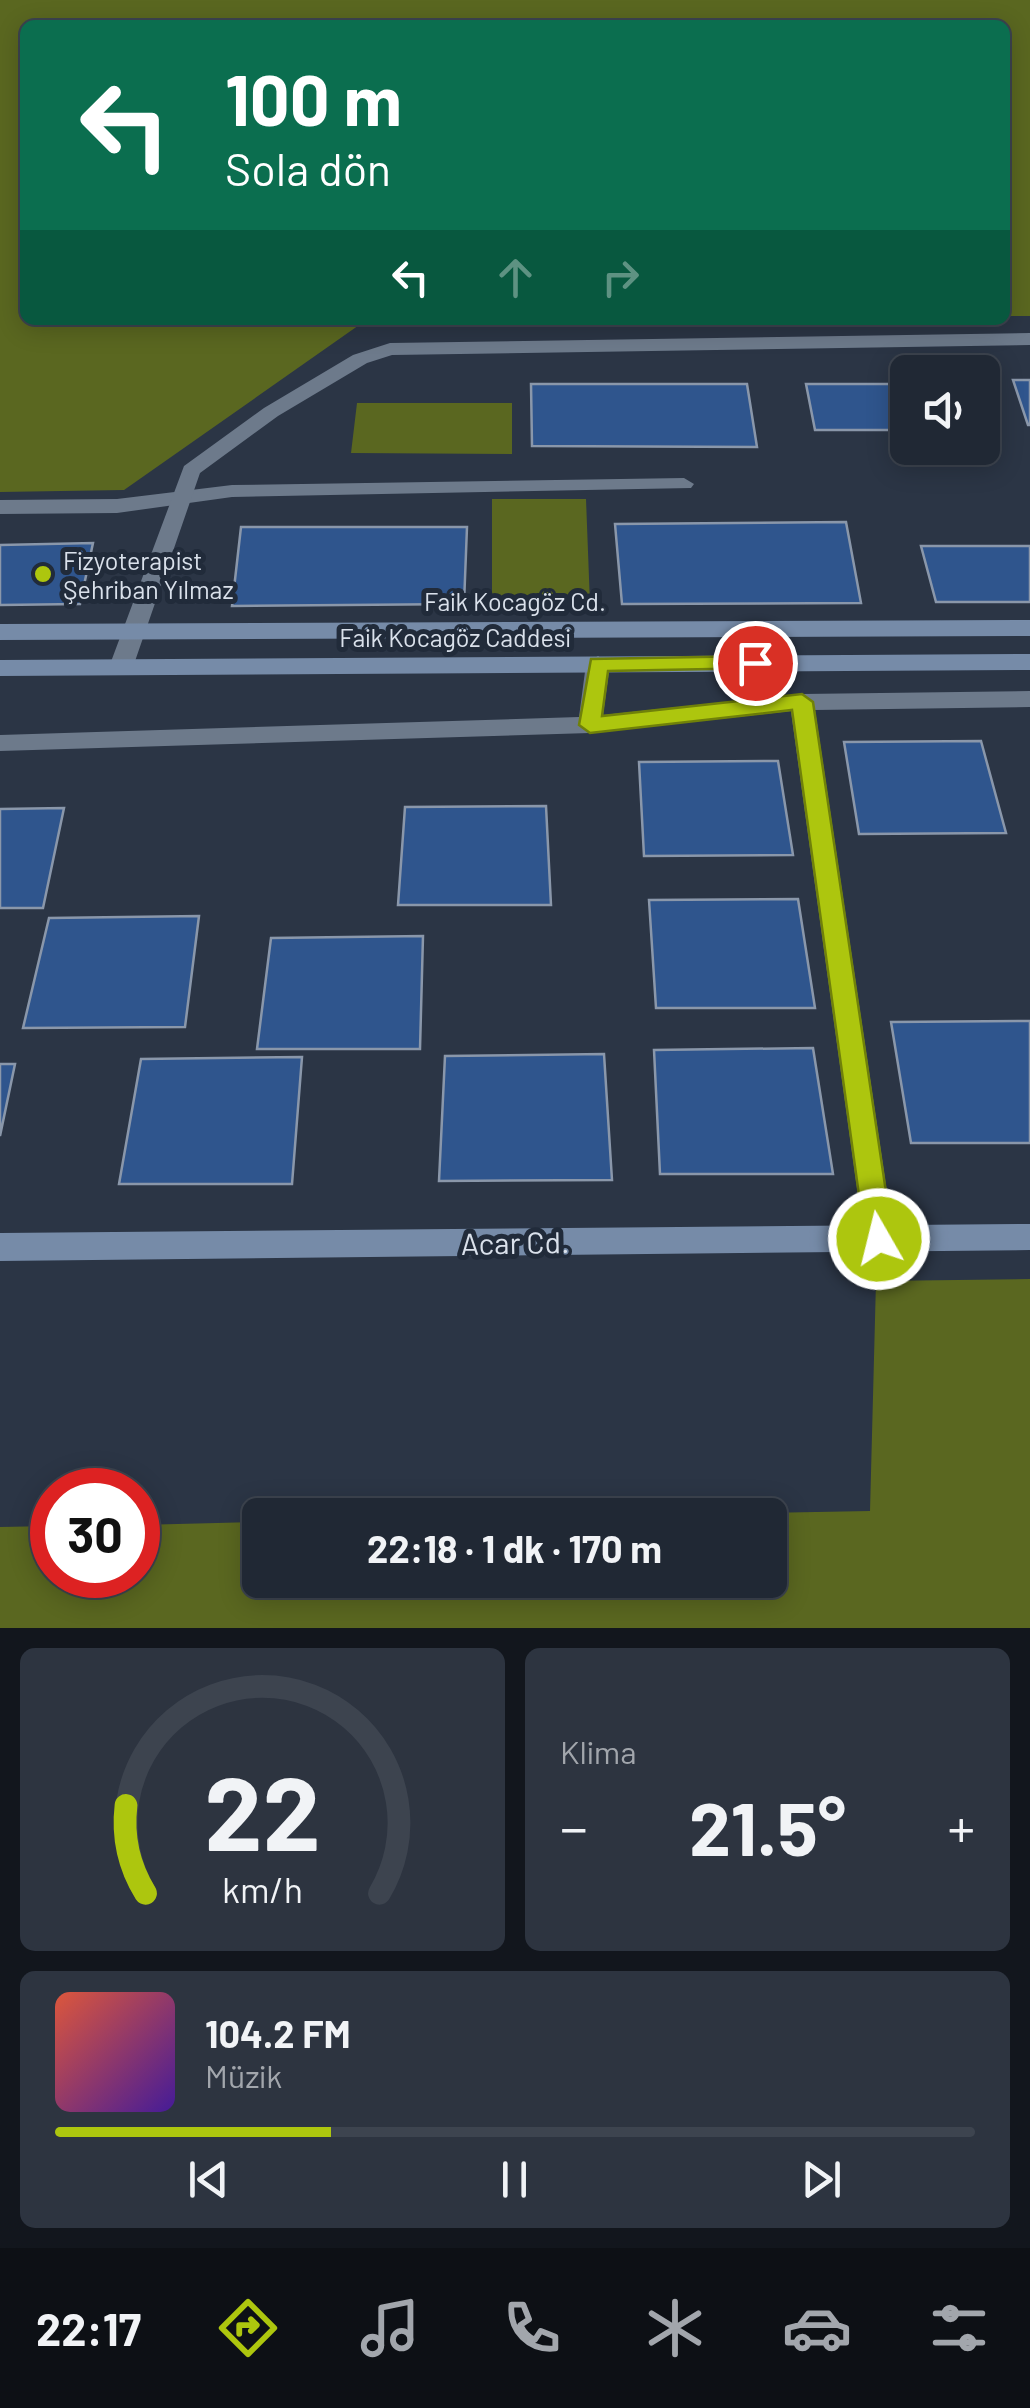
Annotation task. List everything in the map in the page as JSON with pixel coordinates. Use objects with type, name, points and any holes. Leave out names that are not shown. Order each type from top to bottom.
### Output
[{"type":"street","points":[[121,667],[191,470],[272,412],[360,359],[390,349],[1030,339]]},
{"type":"street","points":[[0,507],[117,506],[232,490],[684,484]]},
{"type":"street","name":"Faik Kocagöz Cd.","points":[[0,632],[1030,628]]},
{"type":"street","name":"Faik Kocagöz Caddesi","points":[[0,668],[1030,662]]},
{"type":"street","points":[[590,725],[598,664]]},
{"type":"street","points":[[0,743],[590,725],[802,702],[1030,699]]},
{"type":"street","points":[[802,702],[879,1239]]},
{"type":"street","name":"Acar Cd.","points":[[0,1247],[1030,1237]]},
{"type":"green space","points":[[0,0],[1030,0],[1030,316],[1010,316],[1010,20],[20,20],[20,325],[359,325],[124,490],[0,492]]},
{"type":"green space","points":[[357,403],[512,403],[512,454],[351,453]]},
{"type":"green space","points":[[492,499],[586,499],[590,604],[492,604]]},
{"type":"green space","points":[[1030,1279],[1030,1628],[0,1628],[0,1527],[30,1526],[30,1598],[160,1598],[160,1524],[242,1522],[242,1598],[787,1598],[787,1513],[870,1511],[876,1281]]},
{"type":"building","points":[[1013,380],[1030,380],[1030,425],[1028,425]]},
{"type":"building","points":[[531,384],[747,384],[757,447],[532,446]]},
{"type":"building","points":[[806,384],[890,384],[890,430],[815,430]]},
{"type":"building","points":[[846,522],[861,603],[622,604],[615,524]]},
{"type":"building","points":[[241,527],[467,527],[464,604],[232,606]]},
{"type":"building","name":"Fizyoterapist Şehriban Yılmaz","points":[[93,543],[80,604],[0,605],[0,545]]},
{"type":"building","points":[[921,546],[1030,546],[1030,602],[936,602]]},
{"type":"building","points":[[981,741],[1006,833],[859,834],[844,742]]},
{"type":"building","points":[[778,761],[793,855],[644,856],[639,762]]},
{"type":"building","points":[[546,806],[551,905],[398,905],[405,807]]},
{"type":"building","points":[[64,808],[43,908],[0,908],[0,809]]},
{"type":"building","points":[[798,899],[815,1008],[656,1008],[649,900]]},
{"type":"building","points":[[199,916],[185,1027],[23,1028],[49,918]]},
{"type":"building","points":[[423,936],[420,1049],[257,1049],[271,938]]},
{"type":"building","points":[[1030,1021],[1030,1143],[911,1143],[891,1022]]},
{"type":"building","points":[[813,1048],[833,1174],[660,1174],[654,1050]]},
{"type":"building","points":[[604,1054],[612,1180],[439,1181],[445,1056]]},
{"type":"building","points":[[302,1057],[292,1184],[119,1184],[141,1059]]},
{"type":"building","points":[[0,1064],[15,1064],[0,1136]]},
{"type":"place","name":"Fizyoterapist Şehriban Yılmaz","points":[[43,574]]},
{"type":"route","points":[[755,663],[598,664],[590,725],[802,702],[879,1239]]}]
